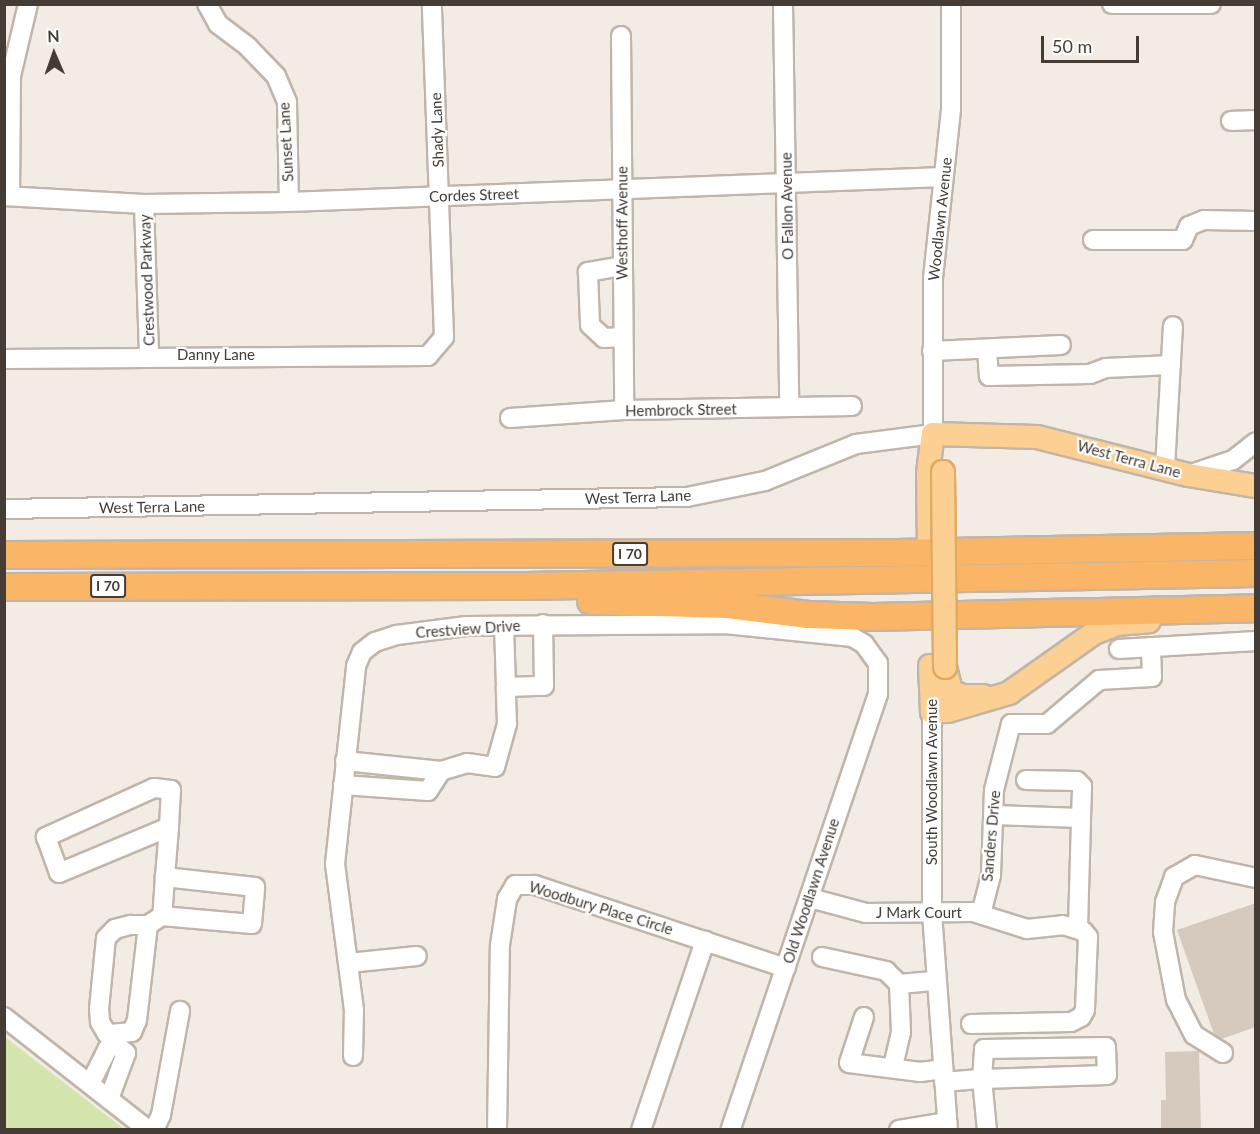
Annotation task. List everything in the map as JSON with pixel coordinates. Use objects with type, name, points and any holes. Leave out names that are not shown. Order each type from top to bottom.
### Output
[{"type":"highway","points":[[1183,549],[1256,532]]},
{"type":"highway","name":"I 70","points":[[4,555],[1183,549],[1256,546]]},
{"type":"highway","name":"I 70","points":[[4,586],[526,586],[1256,573]]},
{"type":"highway","points":[[526,586],[569,600],[728,605],[862,617],[1099,615],[1256,608]]},
{"type":"main road","name":"West Terra Lane","points":[[933,434],[1037,437],[1188,475],[1256,486]]},
{"type":"main road","name":"South Woodlawn Avenue","points":[[932,712],[938,667],[936,472],[933,434]]},
{"type":"main road","points":[[936,472],[953,446],[983,434]]},
{"type":"main road","points":[[932,712],[1009,693],[1074,645],[1110,626],[1136,621],[1256,616]]},
{"type":"main road","points":[[938,667],[951,691],[962,696],[1009,693]]},
{"type":"street","points":[[7,196],[11,76],[28,4]]},
{"type":"street","name":"Sunset Lane","points":[[207,4],[218,24],[249,47],[276,76],[287,102],[289,202]]},
{"type":"street","name":"Shady Lane","points":[[428,356],[444,338],[432,4]]},
{"type":"street","name":"O Fallon Avenue","points":[[783,4],[789,407]]},
{"type":"street","name":"Woodlawn Avenue","points":[[933,434],[933,278],[951,108],[951,4]]},
{"type":"street","points":[[1112,4],[1211,4]]},
{"type":"street","name":"Westhoff Avenue","points":[[621,36],[624,410]]},
{"type":"street","points":[[1231,121],[1256,120]]},
{"type":"street","name":"Cordes Street","points":[[7,196],[144,204],[289,202],[944,177]]},
{"type":"street","name":"Crestwood Parkway","points":[[144,204],[149,355]]},
{"type":"street","points":[[1093,240],[1183,240],[1189,226],[1204,220],[1256,221]]},
{"type":"street","points":[[622,266],[588,272],[590,325],[594,333],[604,338],[623,337]]},
{"type":"street","points":[[1165,468],[1173,326]]},
{"type":"street","points":[[932,351],[1061,345]]},
{"type":"street","points":[[987,348],[989,376],[1090,374],[1106,368],[1171,365]]},
{"type":"street","name":"Danny Lane","points":[[4,359],[149,355],[428,356]]},
{"type":"street","name":"Hembrock Street","points":[[510,418],[624,410],[852,406]]},
{"type":"street","name":"West Terra Lane","points":[[4,509],[687,497],[765,481],[856,444],[933,434]]},
{"type":"street","points":[[1188,475],[1233,460],[1256,442]]},
{"type":"street","points":[[506,687],[544,686],[543,624]]},
{"type":"street","name":"Crestview Drive","points":[[353,1056],[354,1010],[335,864],[356,666],[362,652],[375,642],[397,635],[504,626],[716,624],[797,629],[852,637],[872,653]]},
{"type":"street","points":[[345,760],[441,771],[467,763],[495,766],[507,724],[504,626]]},
{"type":"street","points":[[1119,649],[1256,641]]},
{"type":"street","name":"Sanders Drive","points":[[981,914],[991,875],[994,790],[1011,724],[1047,724],[1099,680],[1152,677],[1151,647]]},
{"type":"street","name":"Old Woodlawn Avenue","points":[[730,1130],[878,694],[880,676],[872,653]]},
{"type":"street","name":"South Woodlawn Avenue","points":[[932,712],[932,913],[948,1126]]},
{"type":"street","points":[[342,785],[428,791],[441,771]]},
{"type":"street","points":[[971,1024],[1071,1022],[1081,1017],[1085,1010],[1088,937],[1078,927],[1082,786],[1077,781],[1026,780]]},
{"type":"street","points":[[90,1084],[108,1048],[132,1032],[137,1020],[165,877],[169,827],[171,790],[153,788],[46,837],[59,873],[169,827]]},
{"type":"street","points":[[993,815],[1080,818]]},
{"type":"street","points":[[1223,1053],[1194,1035],[1176,1000],[1163,932],[1165,902],[1173,877],[1195,865],[1256,878]]},
{"type":"street","points":[[109,1099],[126,1053],[117,1040],[107,1034],[100,1022],[106,938],[122,927],[155,921],[252,924],[255,887],[165,877]]},
{"type":"street","name":"Woodbury Place Circle","points":[[497,1130],[500,945],[507,899],[515,885],[535,885],[786,968]]},
{"type":"street","name":"J Mark Court","points":[[810,898],[866,913],[981,914],[1028,929],[1078,927]]},
{"type":"street","points":[[641,1130],[705,941]]},
{"type":"street","points":[[349,963],[417,956]]},
{"type":"street","points":[[822,957],[886,971],[899,984],[901,1032],[893,1067]]},
{"type":"street","points":[[899,984],[936,981]]},
{"type":"street","points":[[154,1130],[161,1115],[180,1011]]},
{"type":"street","points":[[4,1017],[148,1130]]},
{"type":"street","points":[[864,1017],[849,1063],[982,1079],[1107,1075],[1109,1049],[984,1049],[982,1079],[987,1130]]},
{"type":"street","points":[[899,1130],[948,1126]]},
{"type":"green space","points":[[5,1037],[124,1129],[5,1129]]},
{"type":"building","points":[[1256,903],[1256,1027],[1221,1039],[1214,1034],[1177,930]]},
{"type":"building","points":[[1199,1051],[1201,1130],[1161,1130],[1161,1100],[1166,1100],[1165,1052]]}]
